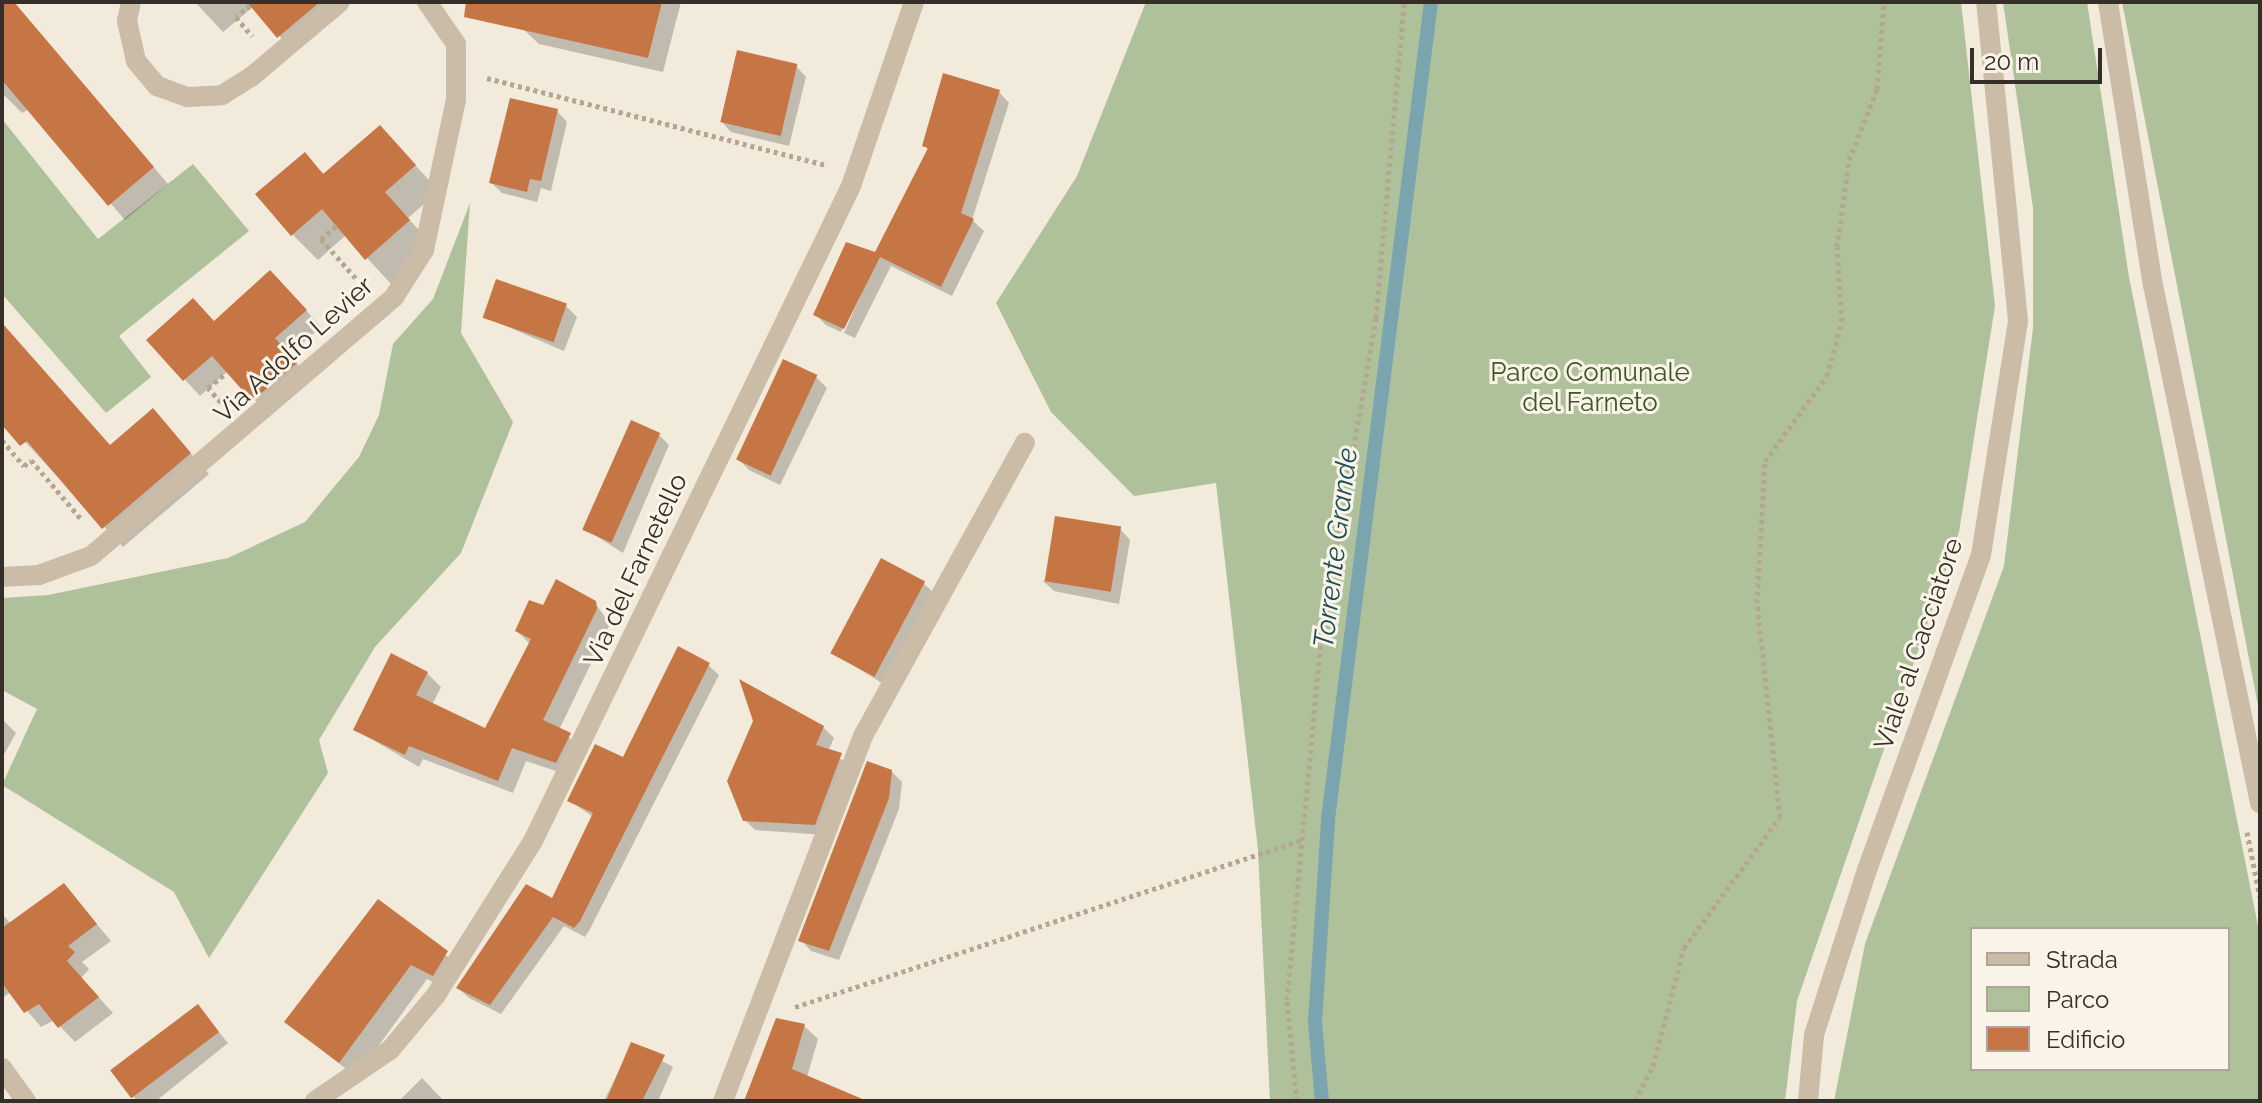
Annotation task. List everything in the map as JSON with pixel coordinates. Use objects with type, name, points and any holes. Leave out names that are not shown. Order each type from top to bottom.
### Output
[{"type":"street","points":[[131,2],[127,21],[136,61],[157,86],[188,97],[222,95],[251,77],[340,2]]},
{"type":"street","name":"Via Adolfo Levier","points":[[2,577],[39,575],[104,546],[382,308],[424,250],[449,159],[459,72],[456,44],[427,2]]},
{"type":"street","name":"Via del Farnetello","points":[[315,1101],[390,1050],[485,925],[619,670],[851,186],[914,2]]},
{"type":"street","name":"Viale al Cacciatore","points":[[1808,1101],[1814,1035],[1862,885],[1981,555],[2018,321],[1986,2]]},
{"type":"street","points":[[2108,2],[2153,285],[2260,803]]},
{"type":"street","points":[[723,1101],[863,736],[1025,443]]},
{"type":"street","points":[[2,1068],[26,1101]]},
{"type":"path","points":[[1297,1101],[1287,1000],[1321,637],[1376,318],[1404,2]]},
{"type":"path","points":[[1635,1101],[1653,1066],[1684,948],[1780,817],[1757,603],[1765,461],[1827,376],[1842,321],[1839,233],[1849,160],[1877,89],[1884,2]]},
{"type":"path","points":[[459,72],[817,158],[851,186]]},
{"type":"path","points":[[336,226],[321,239],[382,308]]},
{"type":"path","points":[[2,440],[24,466],[31,460],[104,546]]},
{"type":"path","points":[[758,1006],[839,997],[1302,840]]},
{"type":"green space","name":"Parco Comunale del Farneto","points":[[1146,2],[1961,2],[1995,306],[1959,532],[1797,1001],[1785,1101],[1270,1101],[1258,850],[1216,483],[1134,496],[1051,412],[996,303],[1077,176]]},
{"type":"green space","points":[[2003,2],[2087,2],[2129,277],[2260,936],[2260,1101],[1834,1101],[1865,944],[2004,566],[2033,328],[2033,208]]},
{"type":"green space","points":[[2122,2],[2260,2],[2260,716],[2207,440]]},
{"type":"green space","points":[[2,119],[98,239],[193,164],[249,231],[119,336],[151,377],[106,413],[2,294]]},
{"type":"green space","points":[[470,203],[461,333],[513,422],[461,553],[375,647],[319,740],[328,773],[209,958],[174,892],[2,785],[37,709],[2,690],[2,598],[48,595],[228,558],[305,522],[359,457],[379,415],[393,344],[433,299]]},
{"type":"building","points":[[2,2],[14,2],[154,167],[108,206],[2,80]]},
{"type":"building","points":[[247,2],[320,2],[277,38]]},
{"type":"building","points":[[466,2],[662,2],[648,58],[464,17]]},
{"type":"building","points":[[737,50],[797,64],[781,136],[720,122]]},
{"type":"building","points":[[943,73],[1000,90],[961,213],[974,219],[941,287],[880,257],[844,329],[813,315],[846,242],[875,252],[928,148],[922,146]]},
{"type":"building","points":[[510,98],[558,109],[541,181],[530,179],[527,192],[489,183]]},
{"type":"building","points":[[380,125],[416,165],[385,192],[410,220],[365,260],[322,209],[291,236],[255,194],[305,152],[323,174]]},
{"type":"building","points":[[270,270],[307,310],[275,338],[297,363],[252,401],[212,356],[183,381],[146,340],[193,298],[214,321]]},
{"type":"building","points":[[496,279],[567,303],[554,342],[483,318]]},
{"type":"building","points":[[2,323],[110,445],[153,408],[191,453],[102,529],[27,441],[20,446],[2,425]]},
{"type":"building","points":[[783,359],[817,375],[771,476],[736,460]]},
{"type":"building","points":[[631,420],[660,433],[611,543],[582,530]]},
{"type":"building","points":[[1055,516],[1121,526],[1111,592],[1045,581]]},
{"type":"building","points":[[881,558],[925,581],[874,677],[830,653]]},
{"type":"building","points":[[556,579],[596,601],[597,609],[543,720],[571,733],[556,763],[512,748],[498,781],[409,746],[405,755],[353,730],[391,653],[428,672],[416,695],[485,728],[531,639],[515,631],[529,600],[543,605]]},
{"type":"building","points":[[678,646],[710,663],[580,921],[574,928],[553,917],[490,1005],[456,988],[526,884],[552,898],[593,813],[567,801],[595,744],[623,757]]},
{"type":"building","points":[[739,679],[824,726],[816,745],[842,753],[815,825],[743,821],[727,781],[753,721]]},
{"type":"building","points":[[867,761],[892,770],[889,798],[829,951],[798,941]]},
{"type":"building","points":[[64,883],[97,924],[68,946],[75,952],[67,961],[99,997],[58,1028],[39,1004],[24,1013],[2,983],[2,928]]},
{"type":"building","points":[[378,899],[448,951],[433,976],[411,965],[339,1063],[284,1022]]},
{"type":"building","points":[[198,1004],[219,1032],[131,1098],[110,1070]]},
{"type":"building","points":[[776,1018],[805,1024],[792,1069],[867,1101],[744,1101]]},
{"type":"building","points":[[631,1042],[665,1055],[642,1101],[606,1101]]},
{"type":"waterway","name":"Torrente Grande","points":[[1322,1101],[1315,1022],[1328,819],[1431,2]]}]
